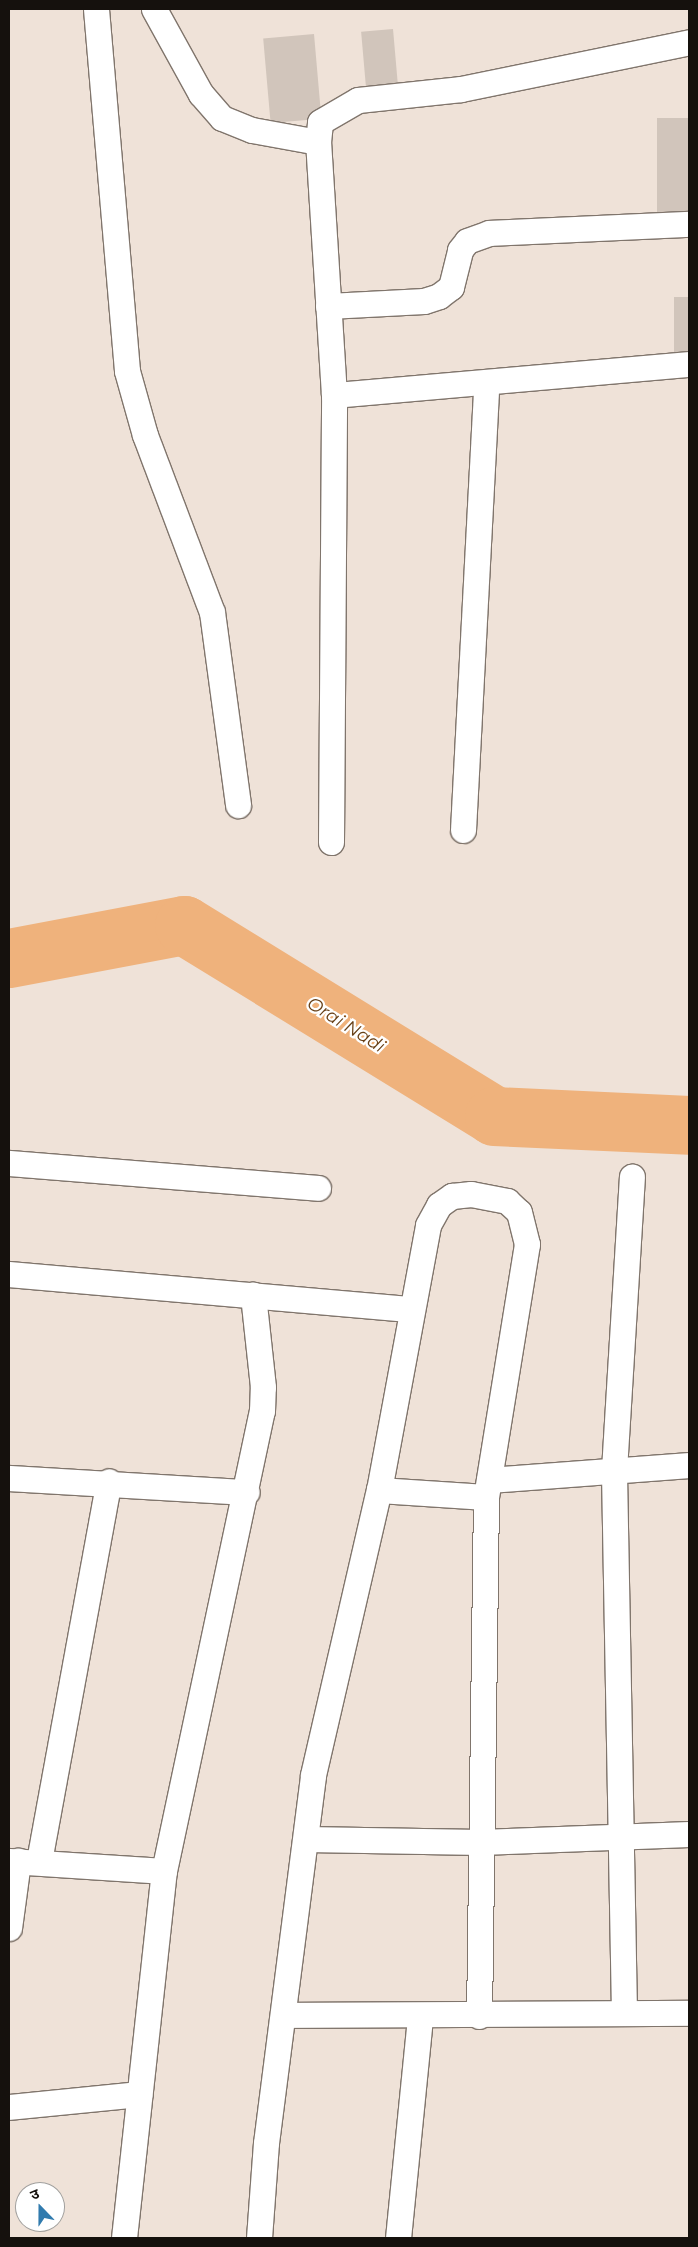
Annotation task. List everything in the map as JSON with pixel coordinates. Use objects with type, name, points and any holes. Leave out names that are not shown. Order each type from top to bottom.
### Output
[{"type":"street","points":[[96,9],[127,371],[144,435],[212,612],[238,805]]},
{"type":"street","points":[[154,9],[202,94],[222,118],[252,130],[318,142]]},
{"type":"street","points":[[331,842],[334,395],[318,142],[320,122],[358,100],[470,87],[689,42]]},
{"type":"street","points":[[328,306],[424,301],[440,296],[451,287],[460,250],[467,241],[489,233],[689,224]]},
{"type":"street","points":[[334,395],[486,385],[689,364]]},
{"type":"street","points":[[463,830],[486,385]]},
{"type":"street","points":[[9,1163],[318,1188]]},
{"type":"street","points":[[624,2014],[620,1837],[622,1726],[614,1470],[632,1177]]},
{"type":"street","points":[[259,2238],[283,2015],[313,1775],[379,1490],[410,1309],[428,1224],[439,1204],[452,1196],[471,1194],[507,1202],[519,1212],[526,1244],[487,1489],[479,2016]]},
{"type":"street","points":[[9,1274],[410,1309]]},
{"type":"street","points":[[124,2238],[164,1870],[247,1492],[264,1387],[253,1295]]},
{"type":"street","points":[[379,1490],[487,1489],[614,1470],[689,1464]]},
{"type":"street","points":[[9,1478],[109,1481],[247,1492]]},
{"type":"street","points":[[9,1928],[22,1861],[109,1481]]},
{"type":"street","points":[[306,1839],[481,1842],[689,1834]]},
{"type":"street","points":[[22,1861],[164,1870]]},
{"type":"street","points":[[283,2015],[420,2017],[689,2013]]},
{"type":"street","points":[[398,2238],[420,2017]]},
{"type":"street","points":[[9,2106],[139,2094]]},
{"type":"building","points":[[393,29],[398,89],[366,92],[361,32]]},
{"type":"building","points":[[314,34],[321,119],[271,123],[263,38]]},
{"type":"building","points":[[657,118],[689,118],[689,213],[657,213]]},
{"type":"building","points":[[674,297],[689,297],[689,352],[674,352]]},
{"type":"waterway","name":"Orai Nadi","points":[[9,958],[184,925],[494,1116],[689,1125]]}]
